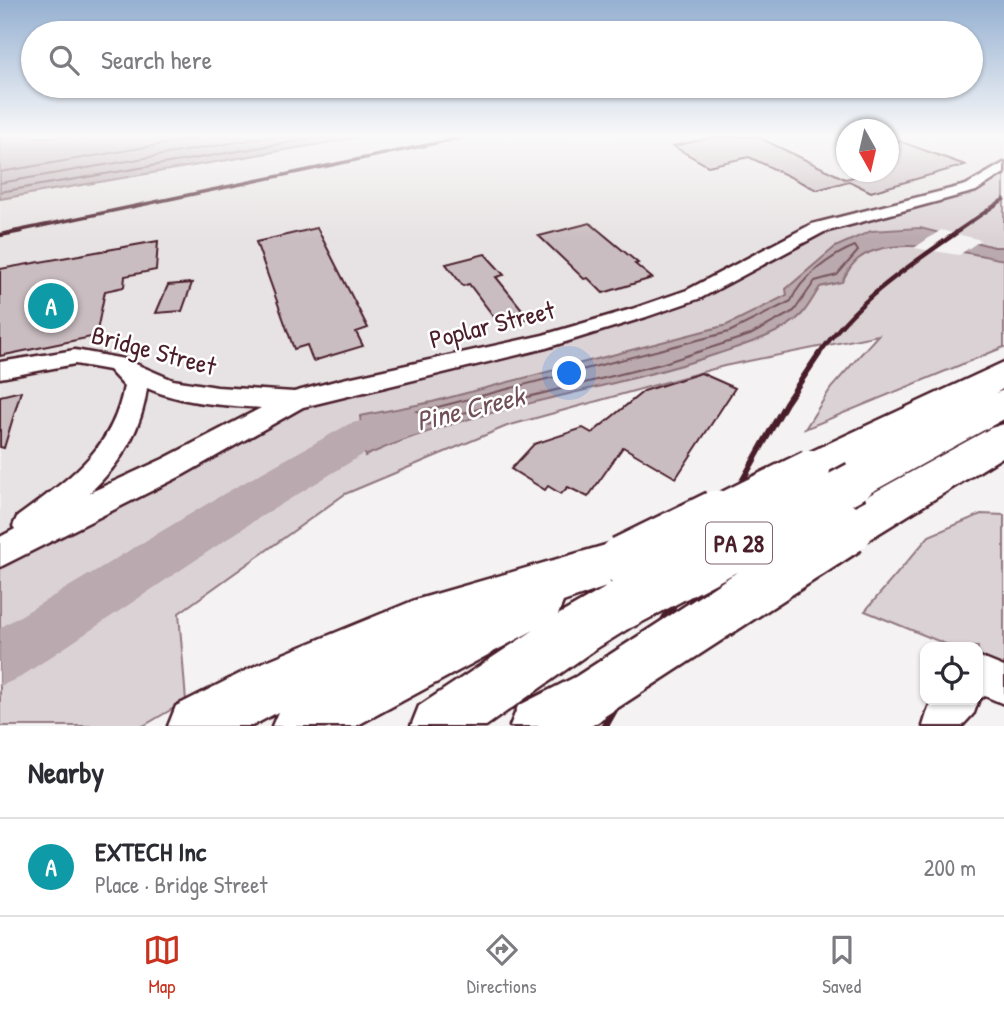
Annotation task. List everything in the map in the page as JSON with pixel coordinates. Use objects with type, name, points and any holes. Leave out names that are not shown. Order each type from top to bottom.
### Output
[{"type":"highway","name":"PA 28","points":[[859,463],[1004,374]]},
{"type":"highway","name":"PA 28","points":[[300,726],[504,618],[623,583],[859,463],[1004,403]]},
{"type":"highway","points":[[538,726],[578,711],[848,529],[1004,438]]},
{"type":"highway","name":"PA 28","points":[[439,726],[565,639],[623,583]]},
{"type":"highway","points":[[196,726],[278,683],[415,625],[623,583]]},
{"type":"highway","points":[[337,726],[408,670]]},
{"type":"street","name":"Poplar Street","points":[[0,551],[173,467],[294,401],[343,387],[546,341],[639,313],[694,294],[818,228],[971,188],[998,171]]},
{"type":"street","name":"Bridge Street","points":[[0,370],[75,357],[116,364],[168,387],[217,396],[294,401]]},
{"type":"street","points":[[0,551],[92,475],[122,438],[135,405],[136,384],[116,364]]},
{"type":"street","points":[[983,676],[1004,686]]},
{"type":"street","points":[[942,726],[942,720],[956,705]]},
{"type":"shaded area","points":[[164,171],[836,171],[836,182],[899,182],[899,171],[1004,171],[1004,176],[0,591],[0,199]]},
{"type":"shaded area","points":[[998,171],[1004,171],[1004,347],[805,429],[831,388],[878,335],[724,366],[507,426],[345,494],[179,613],[186,701],[143,726],[0,726],[0,553],[294,401],[639,313],[785,244],[971,188]]},
{"type":"shaded area","points":[[981,514],[1004,515],[1004,668],[983,659],[983,642],[941,642],[865,611],[929,536]]},
{"type":"water","points":[[0,171],[164,171],[0,199]]},
{"type":"water","points":[[920,228],[994,247],[1004,247],[1004,260],[926,247],[885,248],[868,253],[854,263],[842,282],[820,287],[805,311],[794,321],[762,338],[673,368],[451,424],[365,456],[360,416],[432,402],[727,325],[787,295],[786,289],[835,247],[871,231]]},
{"type":"pier","points":[[941,230],[981,240],[959,255],[914,248]]},
{"type":"building","points":[[778,171],[828,171],[836,175],[836,182],[845,182],[817,190]]},
{"type":"building","points":[[899,171],[945,171],[871,192],[851,182],[899,182]]},
{"type":"building","points":[[590,223],[652,278],[603,293],[588,278],[584,279],[539,236]]},
{"type":"building","points":[[317,228],[368,328],[356,332],[363,346],[313,361],[307,345],[294,349],[256,242]]},
{"type":"building","points":[[158,241],[156,270],[125,276],[124,287],[105,291],[96,336],[0,356],[0,269]]},
{"type":"building","points":[[485,254],[504,275],[496,277],[529,318],[501,326],[469,284],[463,286],[446,264]]},
{"type":"building","points":[[192,283],[182,311],[156,313],[168,285]]},
{"type":"building","points":[[701,373],[735,388],[676,478],[623,447],[588,497],[568,487],[561,494],[548,486],[545,490],[511,469],[534,444],[583,428],[592,433],[644,391]]},
{"type":"building","points":[[21,391],[4,448],[0,447],[0,396]]},
{"type":"waterway","name":"Pine Creek","points":[[0,659],[238,508],[363,435],[408,424]]},
{"type":"railway","points":[[12,232],[303,171]]},
{"type":"railway","points":[[956,232],[1004,199]]},
{"type":"railway","points":[[0,235],[21,231]]},
{"type":"railway","points":[[818,356],[865,302],[901,272],[959,231]]},
{"type":"railway","points":[[722,517],[786,403],[819,354]]},
{"type":"railway","points":[[605,726],[723,515]]},
{"type":"place","name":"EXTECH Inc","points":[[51,306]]}]
